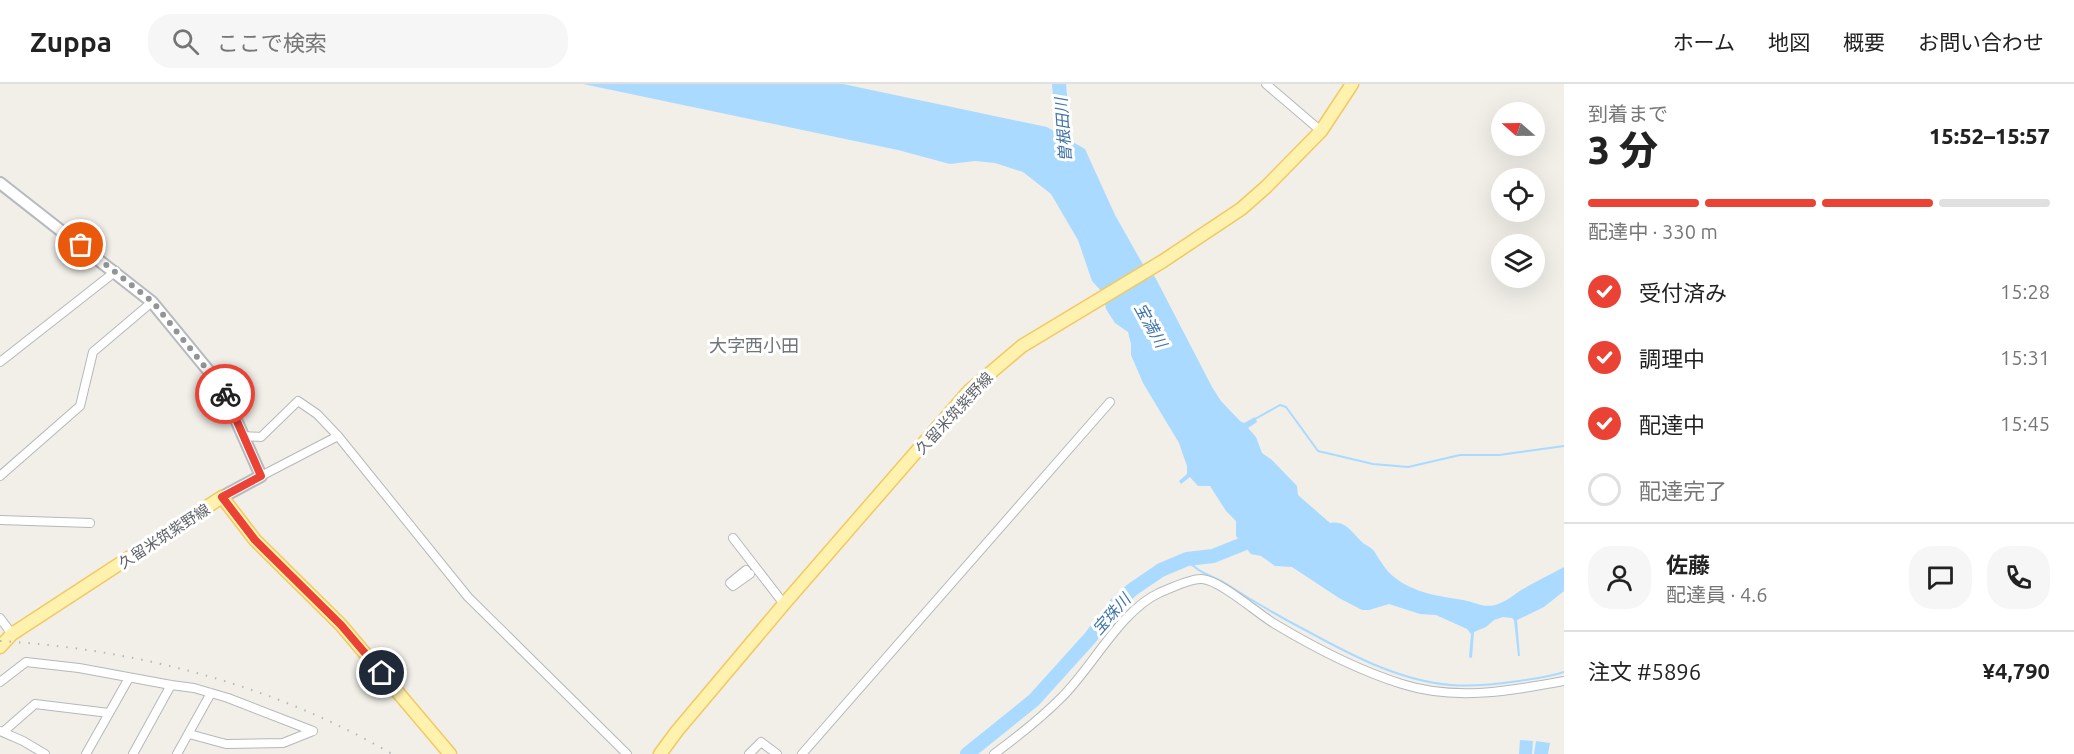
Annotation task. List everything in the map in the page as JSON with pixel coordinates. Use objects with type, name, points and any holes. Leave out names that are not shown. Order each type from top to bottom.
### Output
[{"type":"main road","name":"久留米筑紫野線","points":[[660,754],[784,604],[969,392],[1022,346],[1163,261],[1241,209],[1266,188],[1321,131],[1352,84]]},
{"type":"main road","points":[[0,183],[153,302],[221,387],[261,476],[222,497]]},
{"type":"main road","name":"久留米筑紫野線","points":[[0,647],[12,634],[222,497],[255,540],[341,625],[450,754]]},
{"type":"street","points":[[1266,84],[1321,131]]},
{"type":"street","points":[[0,362],[116,271]]},
{"type":"street","points":[[0,476],[80,405],[93,352],[153,302]]},
{"type":"street","points":[[243,436],[261,438],[298,401],[317,414],[338,436],[468,597],[627,754]]},
{"type":"street","points":[[802,754],[1110,402]]},
{"type":"street","points":[[261,476],[338,436]]},
{"type":"street","points":[[0,520],[90,523]]},
{"type":"street","points":[[732,538],[752,569],[784,604]]},
{"type":"street","points":[[994,754],[1060,699],[1136,608],[1158,593],[1195,580],[1204,579],[1229,591],[1272,623],[1315,647],[1350,664],[1403,684],[1427,690],[1465,693],[1510,691],[1564,681]]},
{"type":"street","points":[[0,618],[12,634]]},
{"type":"street","points":[[0,682],[26,662],[80,668],[171,686],[194,688],[313,731],[283,743],[226,744],[189,734]]},
{"type":"street","points":[[87,754],[129,678]]},
{"type":"street","points":[[133,754],[171,686]]},
{"type":"street","points":[[177,754],[211,693]]},
{"type":"street","points":[[45,754],[1,732],[35,704],[109,714]]},
{"type":"street","points":[[749,754],[761,742],[777,754]]},
{"type":"water","name":"宝満川","points":[[583,84],[843,84],[1047,127],[1085,149],[1115,215],[1145,268],[1155,277],[1212,387],[1221,401],[1240,421],[1244,423],[1255,417],[1257,422],[1248,428],[1256,437],[1262,453],[1297,486],[1298,495],[1330,523],[1345,525],[1373,550],[1391,574],[1418,590],[1491,606],[1503,602],[1564,567],[1564,591],[1544,607],[1517,620],[1520,656],[1518,656],[1514,620],[1503,617],[1474,632],[1472,658],[1469,657],[1471,634],[1467,629],[1436,615],[1420,614],[1389,604],[1362,610],[1339,598],[1292,567],[1275,566],[1261,556],[1251,554],[1236,536],[1236,521],[1226,511],[1210,486],[1198,486],[1190,477],[1181,484],[1179,481],[1187,474],[1187,466],[1179,443],[1143,383],[1131,355],[1128,332],[1115,323],[1106,309],[1103,293],[1092,281],[1078,240],[1051,194],[1023,172],[995,163],[975,161],[950,164],[898,150]]},
{"type":"water","points":[[1520,740],[1533,741],[1532,754],[1519,754]]},
{"type":"water","points":[[1536,741],[1550,743],[1548,754],[1534,754]]},
{"type":"waterway","name":"曽根田川","points":[[1059,84],[1065,155]]},
{"type":"waterway","points":[[1255,419],[1280,405],[1286,407],[1318,451],[1373,464],[1408,467],[1460,455],[1499,455],[1564,446]]},
{"type":"waterway","name":"宝珠川","points":[[967,754],[1034,700],[1090,638],[1116,604],[1133,589],[1161,570],[1187,559],[1213,556],[1258,536]]},
{"type":"waterway","points":[[1187,559],[1201,571],[1358,658],[1413,678],[1432,683],[1477,685],[1536,679],[1564,672]]},
{"type":"railway","points":[[0,641],[102,652],[203,675],[300,708],[392,754]]},
{"type":"way so far","points":[[81,245],[153,302],[225,394]]},
{"type":"district","name":"大字西小田","points":[[754,345]]},
{"type":"route","points":[[225,394],[261,476],[222,497],[255,540],[341,625],[382,673]]}]
